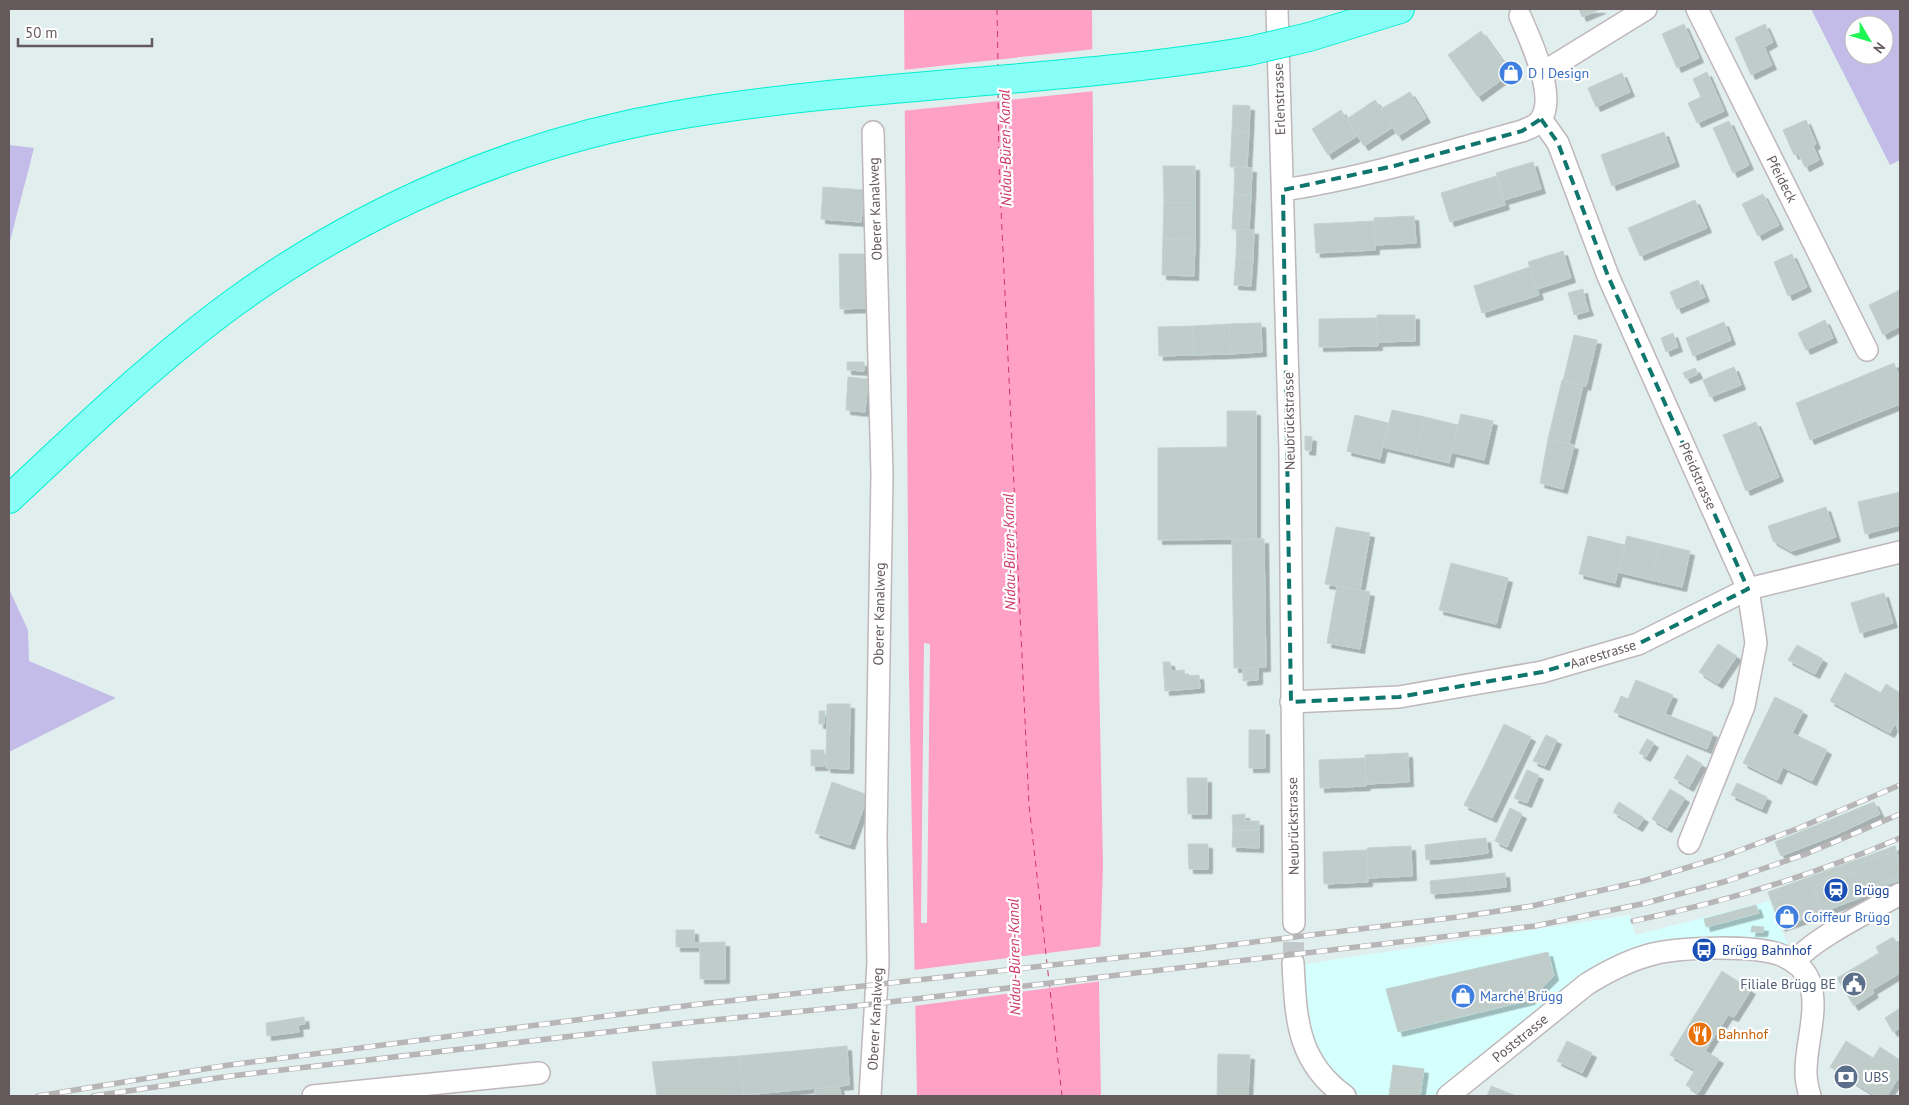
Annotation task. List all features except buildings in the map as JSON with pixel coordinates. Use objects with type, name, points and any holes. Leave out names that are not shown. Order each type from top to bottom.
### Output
[{"type":"highway","points":[[9,499],[147,373],[236,302],[330,241],[403,203],[504,161],[633,124],[757,103],[1164,63],[1249,51],[1309,38],[1400,9]]},
{"type":"street","name":"Erlenstrasse","points":[[1277,9],[1283,190]]},
{"type":"street","points":[[1542,73],[1646,9]]},
{"type":"street","name":"Pfeideck","points":[[1697,9],[1867,350]]},
{"type":"street","points":[[1283,190],[1348,178],[1532,127],[1541,119],[1547,100],[1542,73],[1520,16]]},
{"type":"street","name":"Pfeidstrasse","points":[[1541,119],[1558,143],[1608,276],[1748,589],[1756,643],[1744,706],[1689,843]]},
{"type":"street","name":"Oberer Kanalweg","points":[[870,1096],[878,963],[876,838],[882,475],[873,132]]},
{"type":"street","name":"Neubrückstrasse","points":[[1283,190],[1290,451],[1294,923]]},
{"type":"street","name":"Aarestrasse","points":[[1291,702],[1399,697],[1542,672],[1638,644],[1748,589],[1900,552]]},
{"type":"street","points":[[1810,1096],[1806,1072],[1812,1003],[1808,980],[1795,962],[1801,953],[1900,894]]},
{"type":"street","name":"Poststrasse","points":[[1448,1096],[1588,984],[1608,971],[1630,961],[1675,950],[1697,950],[1774,953],[1795,962]]},
{"type":"street","points":[[1293,962],[1298,1028],[1305,1047],[1321,1076],[1345,1096]]},
{"type":"street","points":[[313,1096],[540,1073]]},
{"type":"highlighted area","points":[[1541,119],[1558,143],[1608,276],[1748,589],[1638,644],[1542,672],[1399,697],[1291,702],[1283,190],[1394,166],[1522,131]]},
{"type":"shaded area","points":[[1811,9],[1900,9],[1900,160],[1890,165]]},
{"type":"shaded area","points":[[9,145],[34,148],[9,245]]},
{"type":"shaded area","points":[[9,589],[28,630],[29,661],[116,698],[9,752]]},
{"type":"shaded area","points":[[1769,901],[1795,962],[1780,955],[1630,961],[1448,1096],[1345,1096],[1321,1076],[1293,963],[1305,964],[1630,915],[1635,935]]},
{"type":"water","name":"Nidau-Büren-Kanal","points":[[904,9],[1092,9],[1096,526],[1103,866],[1099,986],[1101,1096],[917,1096],[909,676]]},
{"type":"pier","points":[[1095,49],[1095,91],[902,111],[902,70]]},
{"type":"pier","points":[[924,643],[930,644],[927,923],[921,923]]},
{"type":"pier","points":[[1103,946],[1102,981],[914,1006],[913,970]]},
{"type":"ferry route","points":[[997,9],[998,65]]},
{"type":"ferry route","points":[[998,92],[999,166],[1029,805],[1062,1096]]},
{"type":"tunnel","points":[[1293,963],[1294,923]]},
{"type":"railway","points":[[38,1096],[229,1065],[692,1005],[1197,949],[1532,906],[1643,881],[1722,857],[1799,828],[1900,785]]},
{"type":"railway","points":[[93,1096],[231,1076],[693,1022],[864,1005],[1535,926],[1646,903],[1727,881],[1806,854],[1900,814]]},
{"type":"railway","points":[[1633,921],[1735,896],[1802,876],[1900,838]]},
{"type":"place","name":"D | Design","points":[[1511,73]]},
{"type":"place","name":"Brügg","points":[[1836,890]]},
{"type":"place","name":"Coiffeur Brügg","points":[[1787,917]]},
{"type":"place","name":"Brügg Bahnhof","points":[[1704,950]]},
{"type":"place","name":"Filiale Brügg BE","points":[[1854,984]]},
{"type":"place","name":"Marché Brügg","points":[[1463,996]]},
{"type":"place","name":"Bahnhof","points":[[1700,1034]]},
{"type":"place","name":"UBS","points":[[1846,1077]]}]
